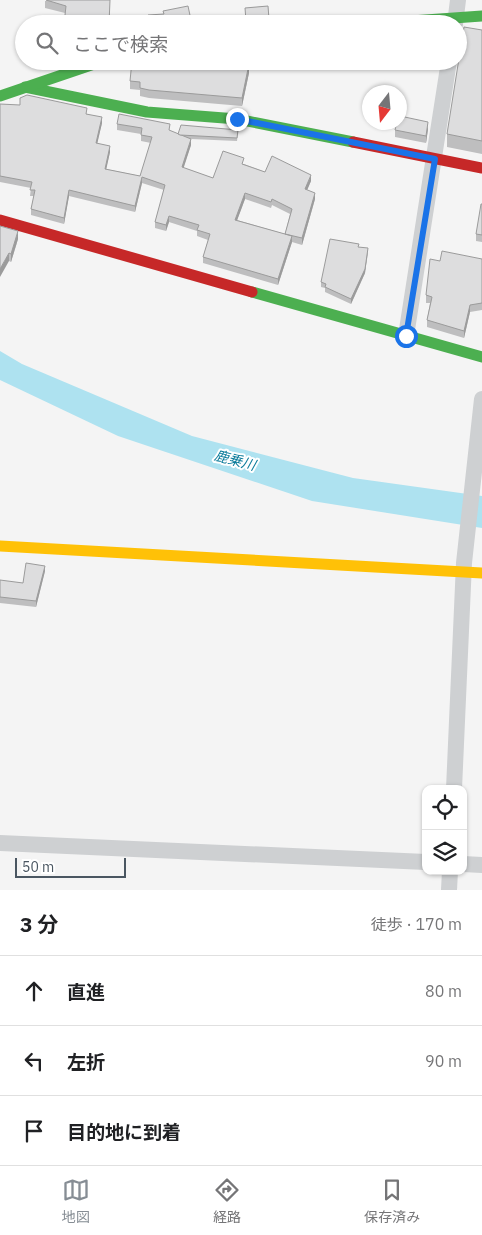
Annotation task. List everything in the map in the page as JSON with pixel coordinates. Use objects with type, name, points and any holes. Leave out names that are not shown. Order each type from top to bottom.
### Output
[{"type":"street","points":[[456,15],[458,0]]},
{"type":"street","points":[[467,19],[482,16]]},
{"type":"street","points":[[0,96],[76,70]]},
{"type":"street","points":[[406,336],[448,70]]},
{"type":"street","points":[[25,87],[147,112],[237,119],[482,168]]},
{"type":"street","points":[[0,220],[482,357]]},
{"type":"street","points":[[454,785],[464,565],[482,399]]},
{"type":"street","points":[[0,546],[464,565],[482,573]]},
{"type":"street","points":[[0,842],[422,862]]},
{"type":"street","points":[[467,864],[482,865]]},
{"type":"street","points":[[449,890],[450,875]]},
{"type":"water","name":"鹿乗川","points":[[0,351],[22,364],[192,436],[353,478],[482,496],[482,528],[312,501],[118,436],[0,380]]},
{"type":"building","points":[[46,0],[110,0],[109,15],[65,15],[66,6]]},
{"type":"building","points":[[188,6],[190,15],[148,15],[164,14],[163,11]]},
{"type":"building","points":[[268,6],[269,15],[246,15],[245,8]]},
{"type":"building","points":[[467,28],[482,30],[482,141],[447,134],[457,70],[467,70]]},
{"type":"building","points":[[131,70],[248,70],[242,98],[149,90],[140,88],[140,82],[130,81]]},
{"type":"building","points":[[27,95],[87,108],[86,114],[102,117],[96,143],[110,146],[105,169],[140,176],[152,137],[141,135],[142,128],[117,124],[119,114],[170,124],[169,130],[191,139],[182,167],[213,178],[223,151],[244,158],[242,164],[265,172],[272,156],[311,175],[305,189],[315,193],[302,238],[285,234],[292,209],[272,199],[271,202],[245,193],[235,220],[292,236],[278,279],[203,257],[210,234],[197,230],[199,225],[169,216],[166,225],[155,222],[165,185],[142,177],[135,206],[69,190],[64,218],[31,209],[35,190],[30,190],[32,182],[0,176],[0,104],[20,105],[20,98]]},
{"type":"building","points":[[407,118],[428,122],[426,136],[395,130],[407,130]]},
{"type":"building","points":[[181,125],[238,130],[237,138],[180,135],[178,134]]},
{"type":"building","points":[[482,204],[482,235],[476,234]]},
{"type":"building","points":[[0,226],[18,231],[11,254],[9,253],[0,269]]},
{"type":"building","points":[[330,239],[359,244],[358,247],[368,248],[365,269],[351,299],[325,287],[326,284],[321,282]]},
{"type":"building","points":[[442,251],[482,259],[482,303],[470,305],[464,331],[427,320],[432,297],[426,295],[430,259],[440,261]]},
{"type":"building","points":[[26,563],[45,566],[36,601],[0,597],[0,580],[23,583]]},
{"type":"traffic: fast","points":[[467,17],[482,16]]},
{"type":"traffic: fast","points":[[0,96],[77,70]]},
{"type":"traffic: fast","points":[[25,87],[147,112],[237,119],[353,142]]},
{"type":"traffic: fast","points":[[252,292],[482,357]]},
{"type":"traffic: slow","points":[[0,546],[482,573]]},
{"type":"traffic: jam","points":[[353,142],[482,168]]},
{"type":"traffic: jam","points":[[0,220],[252,292]]},
{"type":"route","points":[[237,119],[435,159],[406,336]]}]
